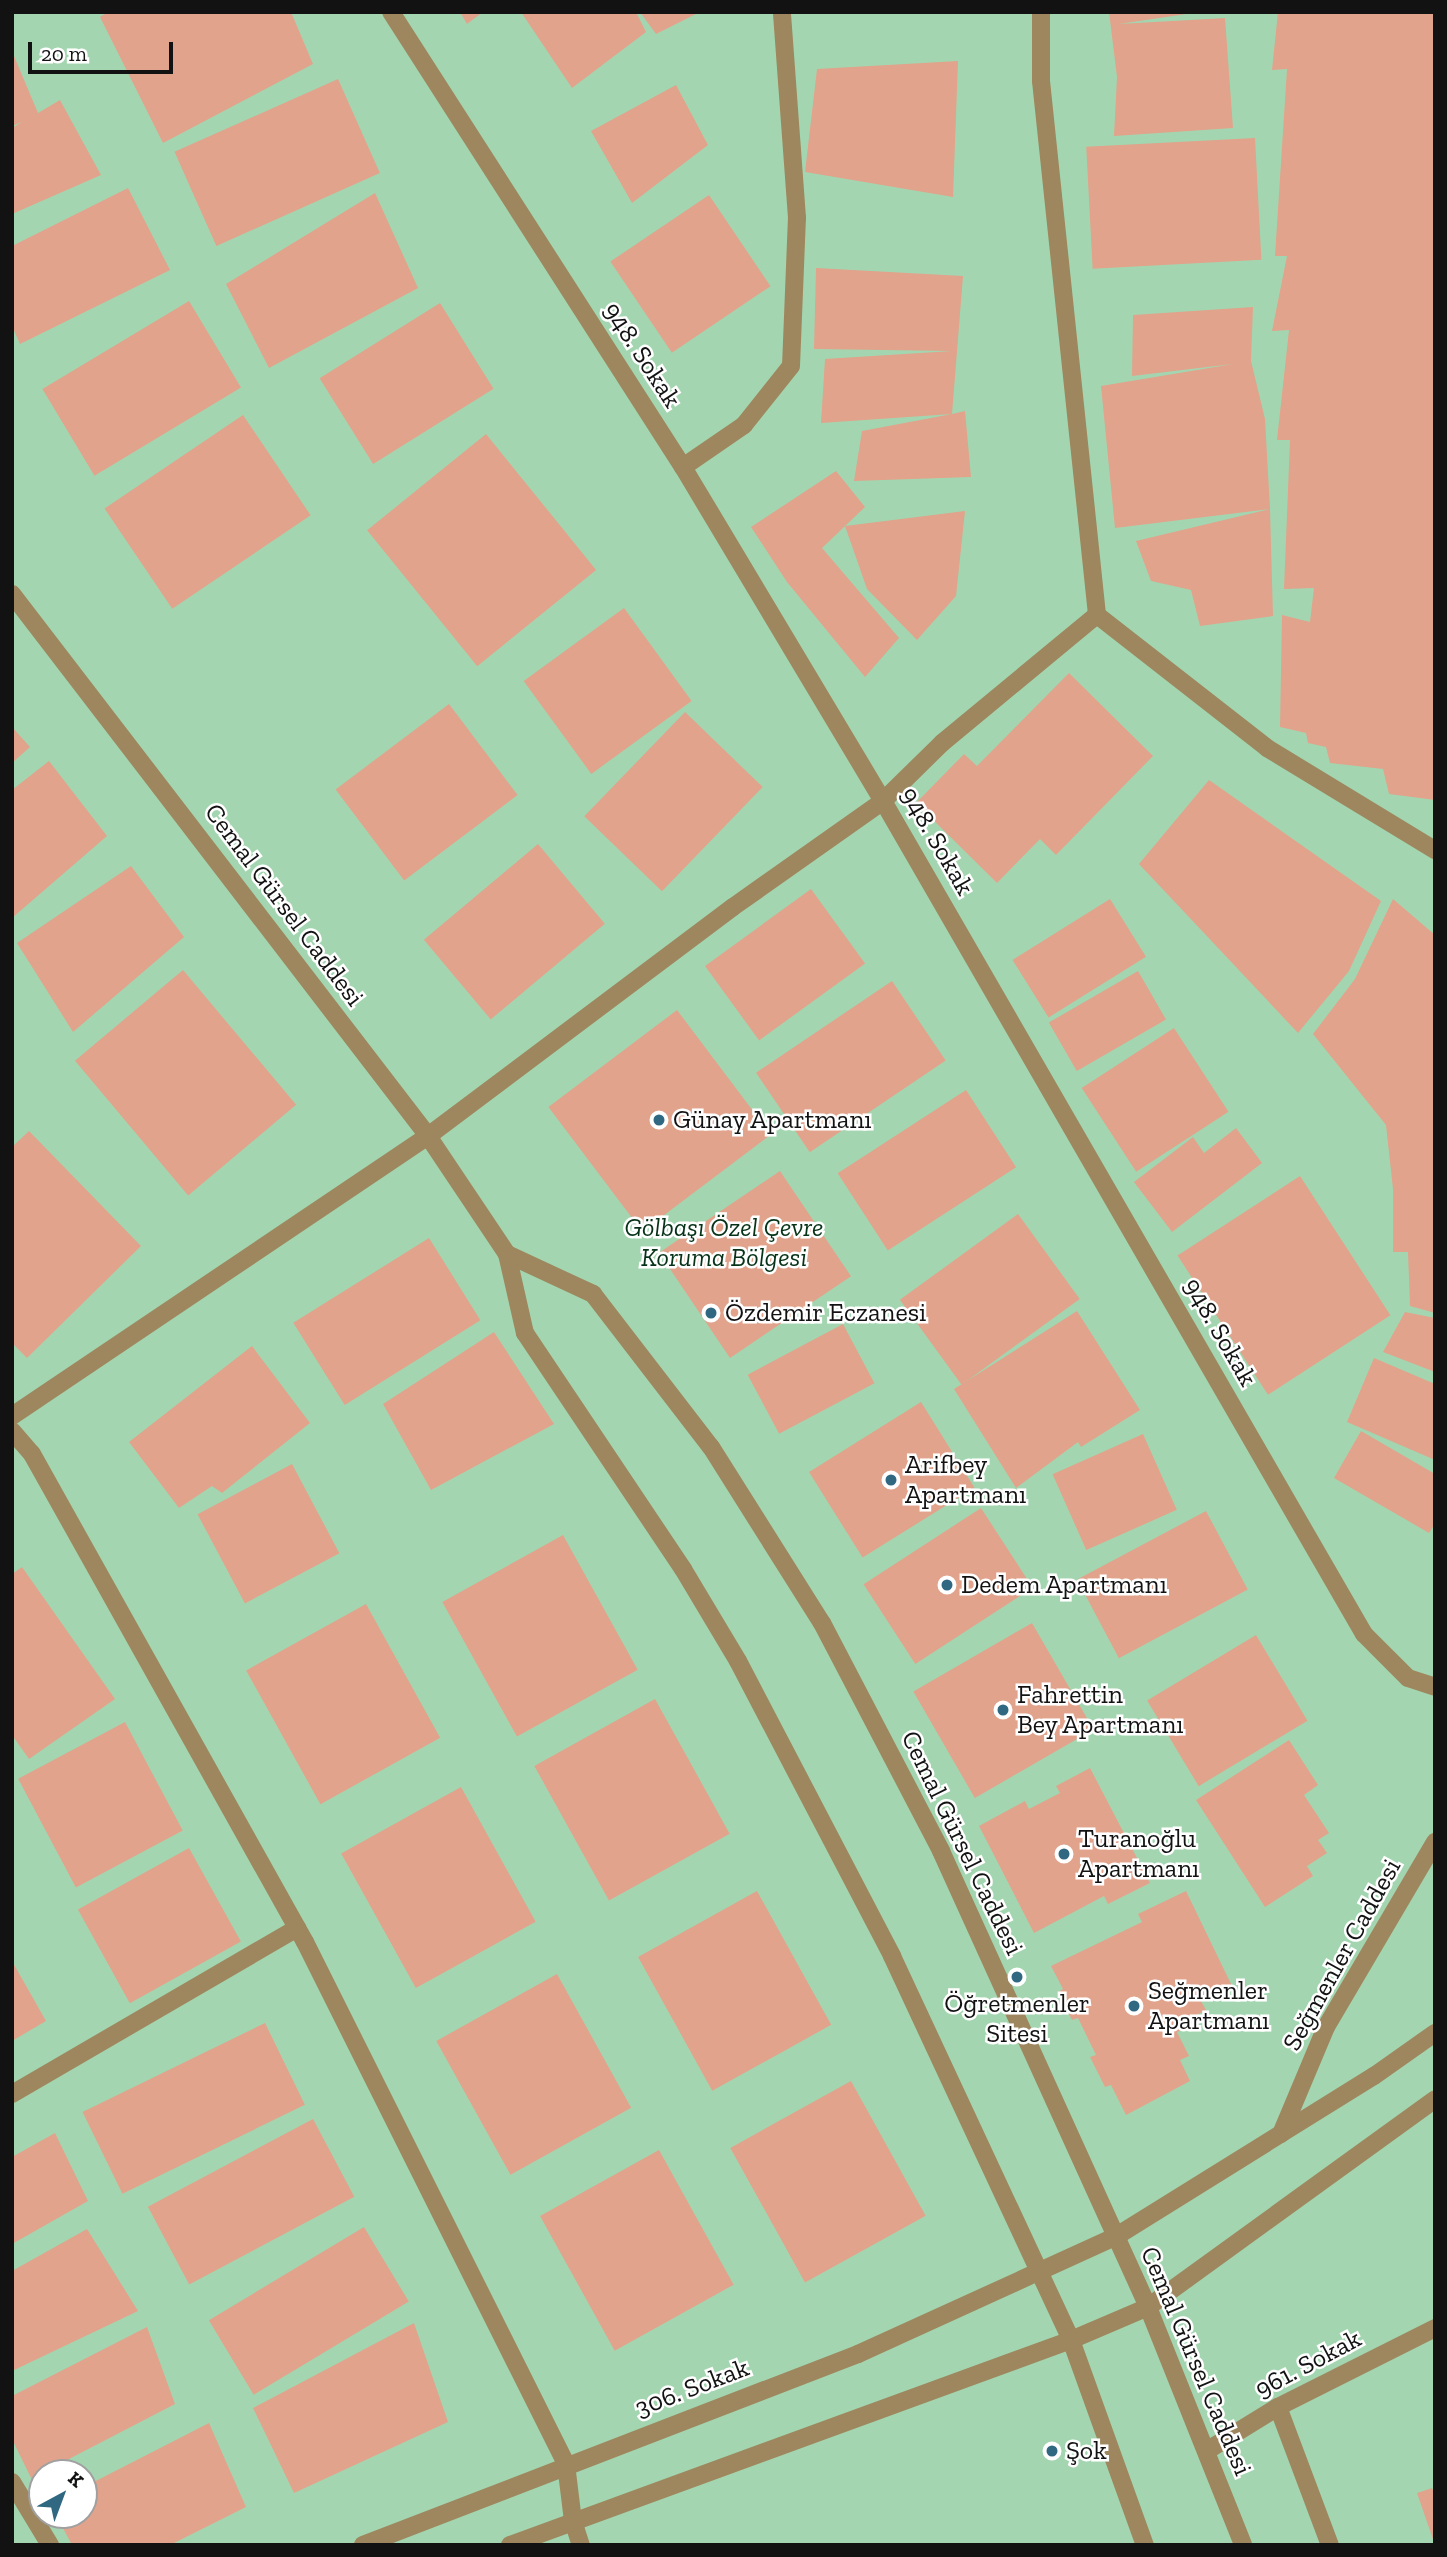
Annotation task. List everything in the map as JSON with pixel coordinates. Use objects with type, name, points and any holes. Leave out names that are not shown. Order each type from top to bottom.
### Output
[{"type":"street","name":"948. Sokak","points":[[391,12],[682,467],[883,801],[1364,1634],[1408,1678],[1435,1687]]},
{"type":"street","points":[[682,467],[744,425],[791,366],[797,218],[782,12]]},
{"type":"street","points":[[1041,12],[1041,81],[1097,615],[1268,748],[1435,850]]},
{"type":"street","name":"Cemal Gürsel Caddesi","points":[[14,593],[428,1136],[507,1254],[525,1333],[683,1569],[737,1661],[892,1956],[1036,2274],[1071,2340],[1144,2545]]},
{"type":"street","points":[[12,1416],[428,1136],[733,907],[883,801],[942,743],[1097,615]]},
{"type":"street","name":"Cemal Gürsel Caddesi","points":[[507,1254],[593,1294],[710,1447],[822,1623],[941,1852],[1148,2306],[1208,2450],[1243,2545]]},
{"type":"street","points":[[12,1431],[32,1454],[297,1928],[566,2464],[573,2521],[581,2545]]},
{"type":"street","name":"Seğmenler Caddesi","points":[[1281,2134],[1326,2027],[1435,1842]]},
{"type":"street","points":[[12,2094],[297,1928]]},
{"type":"street","name":"306. Sokak","points":[[363,2545],[566,2464],[858,2354],[1115,2237],[1281,2134],[1435,2033]]},
{"type":"street","points":[[510,2545],[1071,2340],[1148,2306],[1435,2099]]},
{"type":"street","name":"961. Sokak","points":[[1208,2450],[1278,2407],[1435,2328]]},
{"type":"street","points":[[1278,2407],[1330,2545]]},
{"type":"street","points":[[12,2482],[50,2545]]},
{"type":"green space","name":"Gölbaşı Özel Çevre Koruma Bölgesi","points":[[12,12],[1435,12],[1435,2545],[12,2545]]},
{"type":"building","points":[[108,12],[291,12],[313,64],[163,143],[100,17]]},
{"type":"building","points":[[460,12],[483,12],[467,24]]},
{"type":"building","points":[[521,12],[636,12],[646,32],[572,88]]},
{"type":"building","points":[[640,12],[700,12],[656,34]]},
{"type":"building","points":[[1109,12],[1200,12],[1119,24],[1225,18],[1233,128],[1114,136],[1117,77]]},
{"type":"building","points":[[1278,12],[1435,12],[1435,800],[1389,794],[1383,769],[1330,763],[1326,747],[1308,743],[1306,733],[1280,727],[1282,615],[1310,622],[1314,588],[1284,589],[1290,440],[1277,440],[1289,330],[1272,331],[1287,256],[1275,256],[1287,69],[1272,70]]},
{"type":"building","points":[[14,56],[38,113],[60,100],[101,175],[12,214],[12,128],[22,122],[12,126]]},
{"type":"building","points":[[958,61],[953,197],[805,172],[817,69]]},
{"type":"building","points":[[338,79],[380,173],[216,246],[174,152]]},
{"type":"building","points":[[676,85],[708,145],[632,203],[591,131]]},
{"type":"building","points":[[1255,138],[1261,260],[1093,269],[1086,147]]},
{"type":"building","points":[[128,188],[170,270],[20,344],[12,326],[12,246]]},
{"type":"building","points":[[375,193],[418,288],[269,368],[226,284]]},
{"type":"building","points":[[709,195],[771,286],[672,353],[610,262]]},
{"type":"building","points":[[816,268],[963,276],[952,414],[821,423],[825,359],[952,351],[814,349]]},
{"type":"building","points":[[189,301],[241,388],[94,476],[42,389]]},
{"type":"building","points":[[440,303],[494,389],[373,464],[320,378]]},
{"type":"building","points":[[1253,307],[1251,361],[1265,419],[1270,509],[1115,528],[1101,386],[1233,364],[1132,376],[1133,315]]},
{"type":"building","points":[[965,411],[971,477],[854,481],[862,431]]},
{"type":"building","points":[[243,415],[311,515],[172,609],[105,508]]},
{"type":"building","points":[[486,434],[596,570],[477,666],[367,530]]},
{"type":"building","points":[[836,471],[865,507],[822,548],[899,638],[865,677],[787,582],[751,527]]},
{"type":"building","points":[[1270,509],[1273,616],[1200,626],[1191,590],[1151,581],[1136,541]]},
{"type":"building","points":[[965,511],[956,596],[917,640],[867,589],[845,526]]},
{"type":"building","points":[[624,608],[692,701],[591,774],[524,681]]},
{"type":"building","points":[[1069,673],[1153,756],[1056,855],[1040,839],[997,883],[916,803],[964,754],[977,766]]},
{"type":"building","points":[[449,704],[518,795],[404,881],[336,789]]},
{"type":"building","points":[[685,712],[763,787],[662,891],[584,816]]},
{"type":"building","points":[[12,727],[30,747],[12,763]]},
{"type":"building","points":[[49,761],[107,836],[12,918],[12,790]]},
{"type":"building","points":[[1209,780],[1381,901],[1349,971],[1298,1033],[1139,864]]},
{"type":"building","points":[[538,844],[605,924],[491,1019],[424,940]]},
{"type":"building","points":[[131,866],[184,937],[73,1032],[17,943]]},
{"type":"building","points":[[811,889],[865,963],[759,1040],[705,966]]},
{"type":"building","points":[[1110,899],[1146,957],[1049,1018],[1012,960]]},
{"type":"building","points":[[1393,899],[1435,935],[1435,1313],[1410,1306],[1408,1252],[1393,1252],[1393,1189],[1386,1125],[1313,1034],[1355,979]]},
{"type":"building","points":[[183,970],[296,1105],[188,1195],[75,1061]]},
{"type":"building","points":[[1138,971],[1166,1019],[1077,1071],[1049,1022]]},
{"type":"building","points":[[892,981],[946,1061],[810,1152],[756,1073]]},
{"type":"building","name":"Günay Apartmanı","points":[[677,1010],[771,1135],[642,1231],[548,1107]]},
{"type":"building","points":[[1174,1028],[1228,1112],[1136,1172],[1082,1088]]},
{"type":"building","points":[[966,1090],[1016,1167],[888,1250],[838,1173]]},
{"type":"building","points":[[1236,1128],[1262,1163],[1172,1232],[1134,1182],[1193,1137],[1204,1153]]},
{"type":"building","points":[[29,1131],[141,1246],[27,1358],[12,1343],[12,1147]]},
{"type":"building","points":[[780,1171],[851,1276],[730,1358],[659,1253]]},
{"type":"building","points":[[1300,1176],[1390,1315],[1268,1395],[1178,1256]]},
{"type":"building","points":[[1018,1214],[1080,1299],[962,1385],[900,1300]]},
{"type":"building","points":[[429,1238],[480,1320],[345,1405],[293,1323]]},
{"type":"building","points":[[1077,1311],[1140,1410],[1081,1447],[1078,1442],[1016,1488],[954,1389]]},
{"type":"building","points":[[1405,1312],[1435,1318],[1435,1372],[1383,1352]]},
{"type":"building","points":[[843,1324],[874,1383],[779,1434],[748,1375]]},
{"type":"building","points":[[494,1332],[554,1424],[431,1490],[383,1404]]},
{"type":"building","points":[[252,1346],[310,1423],[222,1493],[212,1486],[179,1508],[129,1442]]},
{"type":"building","points":[[1374,1358],[1435,1384],[1435,1460],[1347,1422]]},
{"type":"building","name":"Arifbey Apartmanı","points":[[921,1402],[975,1488],[863,1558],[809,1472]]},
{"type":"building","points":[[1361,1431],[1435,1474],[1435,1524],[1429,1533],[1334,1478]]},
{"type":"building","points":[[1143,1434],[1177,1510],[1086,1550],[1053,1474]]},
{"type":"building","points":[[292,1464],[339,1553],[245,1603],[198,1514]]},
{"type":"building","name":"Dedem Apartmanı","points":[[981,1508],[1033,1588],[915,1664],[864,1584]]},
{"type":"building","points":[[1206,1511],[1248,1590],[1119,1658],[1077,1580]]},
{"type":"building","points":[[563,1535],[638,1670],[517,1737],[442,1602]]},
{"type":"building","points":[[22,1567],[115,1699],[29,1759],[12,1735],[12,1574]]},
{"type":"building","points":[[366,1604],[440,1738],[320,1804],[246,1670]]},
{"type":"building","name":"Fahrettin Bey Apartmanı","points":[[1032,1623],[1094,1730],[975,1798],[913,1692]]},
{"type":"building","points":[[1256,1635],[1308,1721],[1199,1786],[1147,1700]]},
{"type":"building","points":[[655,1699],[730,1834],[609,1901],[534,1766]]},
{"type":"building","points":[[125,1722],[183,1831],[76,1887],[18,1779]]},
{"type":"building","points":[[1289,1740],[1318,1785],[1304,1795],[1329,1833],[1318,1840],[1327,1853],[1307,1866],[1313,1876],[1265,1907],[1196,1800]]},
{"type":"building","name":"Turanoğlu Apartmanı","points":[[1090,1768],[1150,1883],[1108,1904],[1104,1896],[1034,1933],[979,1826],[1025,1801],[1029,1809],[1060,1793],[1056,1786]]},
{"type":"building","points":[[461,1787],[536,1922],[416,1988],[341,1853]]},
{"type":"building","points":[[189,1848],[241,1942],[130,2003],[78,1910]]},
{"type":"building","points":[[757,1891],[831,2025],[712,2091],[638,1957]]},
{"type":"building","name":"Seğmenler Apartmanı","points":[[1186,1891],[1232,1986],[1201,2001],[1206,2010],[1182,2023],[1185,2029],[1177,2032],[1189,2056],[1180,2060],[1190,2081],[1126,2115],[1111,2085],[1105,2087],[1090,2057],[1096,2055],[1078,2018],[1072,2020],[1058,1992],[1063,1989],[1051,1966],[1142,1922],[1138,1914]]},
{"type":"building","points":[[12,1961],[46,2021],[12,2041]]},
{"type":"building","points":[[557,1974],[631,2108],[510,2175],[436,2041]]},
{"type":"building","points":[[265,2023],[305,2105],[122,2194],[83,2112]]},
{"type":"building","points":[[851,2081],[926,2216],[805,2283],[730,2148]]},
{"type":"building","points":[[313,2119],[354,2197],[189,2284],[148,2207]]},
{"type":"building","points":[[55,2133],[88,2201],[12,2244],[12,2157]]},
{"type":"building","points":[[659,2150],[734,2285],[615,2351],[540,2216]]},
{"type":"building","points":[[364,2227],[409,2302],[254,2395],[209,2320]]},
{"type":"building","points":[[87,2229],[138,2311],[12,2371],[12,2271]]},
{"type":"building","points":[[414,2323],[448,2422],[294,2493],[253,2408]]},
{"type":"building","points":[[147,2327],[175,2404],[69,2459],[28,2459],[28,2472],[12,2439],[12,2396]]},
{"type":"building","points":[[209,2423],[246,2507],[170,2545],[72,2545],[63,2529],[98,2529],[98,2480]]},
{"type":"building","points":[[1432,2488],[1435,2496],[1435,2545],[1417,2493]]},
{"type":"place","name":"Günay Apartmanı","points":[[659,1120]]},
{"type":"place","name":"Özdemir Eczanesi","points":[[711,1313]]},
{"type":"place","name":"Arifbey Apartmanı","points":[[891,1480]]},
{"type":"place","name":"Dedem Apartmanı","points":[[947,1585]]},
{"type":"place","name":"Fahrettin Bey Apartmanı","points":[[1003,1710]]},
{"type":"place","name":"Turanoğlu Apartmanı","points":[[1064,1854]]},
{"type":"place","name":"Öğretmenler Sitesi","points":[[1017,1977]]},
{"type":"place","name":"Seğmenler Apartmanı","points":[[1134,2006]]},
{"type":"place","name":"Şok","points":[[1052,2451]]}]
